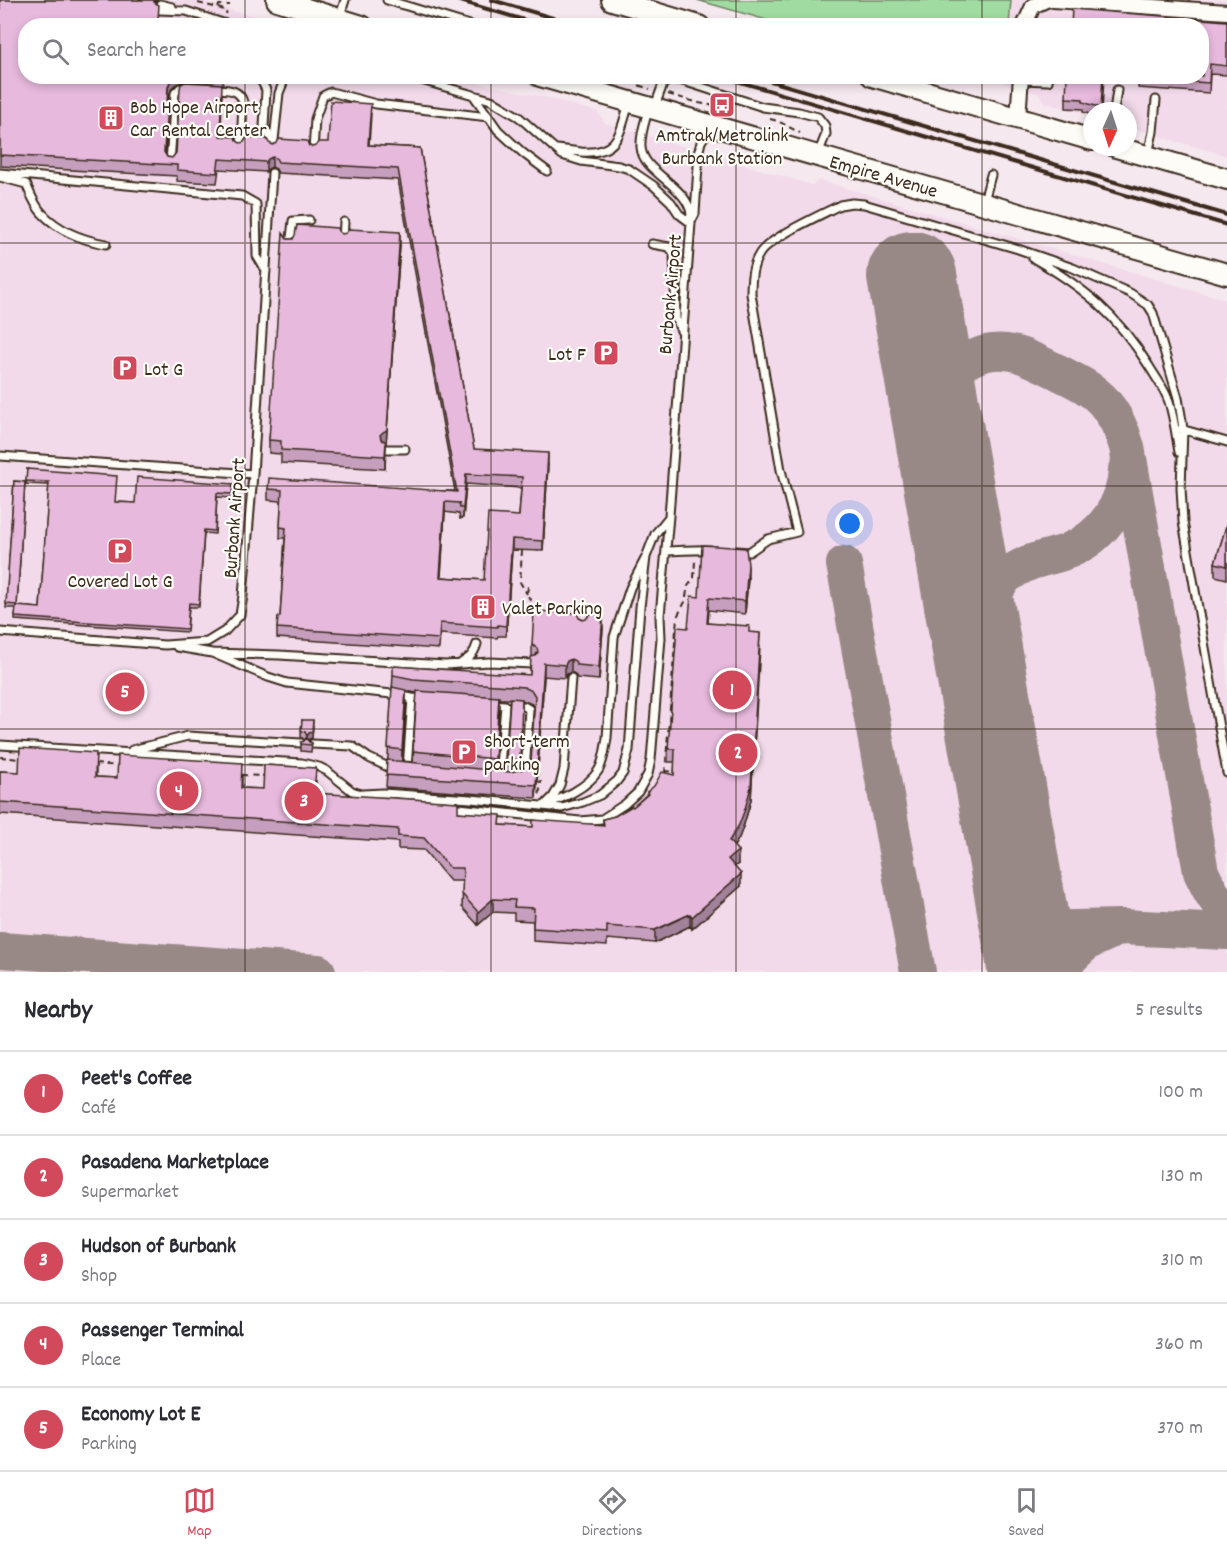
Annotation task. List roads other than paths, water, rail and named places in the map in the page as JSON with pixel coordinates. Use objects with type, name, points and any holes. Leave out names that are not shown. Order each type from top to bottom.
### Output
[{"type":"main road","points":[[277,0],[342,9]]},
{"type":"main road","points":[[612,0],[672,18]]},
{"type":"main road","name":"Empire Avenue","points":[[568,84],[630,102],[653,103],[711,126],[1227,274]]},
{"type":"main road","points":[[899,84],[1083,137]]},
{"type":"main road","points":[[1137,153],[1227,179]]},
{"type":"street","points":[[1028,18],[1033,6],[1046,0]]},
{"type":"street","points":[[1053,0],[1227,12]]},
{"type":"street","points":[[1018,118],[1021,84]]},
{"type":"lane","points":[[387,0],[439,18]]},
{"type":"lane","points":[[159,7],[186,11],[207,18]]},
{"type":"lane","points":[[263,84],[266,90],[264,127],[274,146],[279,93],[282,84]]},
{"type":"lane","name":"Burbank Airport","points":[[434,84],[491,100],[508,110],[562,155],[581,161],[629,169],[654,186],[671,202],[679,214],[691,223],[660,616],[661,638],[648,774],[638,792],[625,804],[602,819],[580,821],[446,807]]},
{"type":"lane","points":[[663,84],[653,103],[641,138],[641,148],[648,164],[685,199],[690,211],[691,223]]},
{"type":"lane","points":[[692,84],[763,107],[818,117],[825,126],[826,134],[817,156]]},
{"type":"lane","points":[[170,163],[175,93],[180,88],[194,87]]},
{"type":"lane","points":[[203,88],[231,90],[238,92],[241,96],[243,102],[241,148]]},
{"type":"lane","points":[[1115,102],[1117,90]]},
{"type":"lane","points":[[314,152],[315,119],[323,96],[331,92],[376,104],[489,117]]},
{"type":"lane","points":[[474,96],[498,130],[547,171]]},
{"type":"lane","points":[[1148,156],[1156,100]]},
{"type":"lane","points":[[557,150],[594,152],[607,148],[619,137],[630,102]]},
{"type":"lane","points":[[691,223],[695,214],[700,145],[711,126]]},
{"type":"lane","name":"Burbank Airport","points":[[0,632],[165,645],[207,642],[225,631],[240,615],[253,474],[272,173]]},
{"type":"lane","points":[[0,175],[242,196],[256,204],[257,256],[266,271]]},
{"type":"lane","points":[[0,175],[26,184],[40,212],[63,231],[106,244]]},
{"type":"lane","points":[[983,204],[991,175]]},
{"type":"lane","points":[[728,551],[749,552],[768,539],[797,532],[781,470],[751,294],[751,279],[761,252],[773,241],[840,205],[864,204],[1018,249],[1130,292],[1148,305],[1153,313],[1178,398],[1183,522],[1227,773]]},
{"type":"lane","points":[[290,247],[293,221],[309,220]]},
{"type":"lane","points":[[343,241],[344,222]]},
{"type":"lane","points":[[652,244],[669,247],[674,253],[676,319],[682,334]]},
{"type":"lane","points":[[1018,249],[1075,283],[1124,329],[1163,388],[1179,429]]},
{"type":"lane","points":[[1179,429],[1227,442]]},
{"type":"lane","points":[[387,449],[405,449]]},
{"type":"lane","points":[[0,456],[253,474]]},
{"type":"lane","name":"Burbank Airport","points":[[543,806],[567,796],[584,785],[598,771],[607,738],[614,637],[630,588],[655,534],[669,516]]},
{"type":"lane","points":[[666,551],[717,550]]},
{"type":"lane","name":"Burbank Airport","points":[[359,794],[383,793],[471,799],[562,808],[600,795],[617,781],[623,773],[629,750],[646,557]]},
{"type":"lane","points":[[165,645],[212,653],[445,665],[489,662],[532,664]]},
{"type":"lane","points":[[458,664],[468,659],[474,653],[477,645]]},
{"type":"lane","points":[[212,653],[287,683],[435,700]]},
{"type":"lane","points":[[543,806],[554,797],[564,769],[571,678]]},
{"type":"lane","points":[[407,769],[412,698]]},
{"type":"lane","points":[[482,703],[524,706],[528,709],[525,775],[521,778]]},
{"type":"lane","points":[[488,777],[503,778],[505,705]]},
{"type":"lane","points":[[125,752],[188,736],[301,743]]},
{"type":"lane","points":[[312,744],[352,746],[388,767],[419,770]]},
{"type":"lane","points":[[0,745],[311,765],[327,771],[352,791],[383,802]]},
{"type":"railway","points":[[457,0],[517,18]]},
{"type":"railway","points":[[492,0],[553,18]]},
{"type":"railway","points":[[747,84],[1227,225]]},
{"type":"railway","points":[[781,84],[1227,215]]},
{"type":"place","name":"Amtrak/Metrolink Burbank Station","points":[[722,105]]},
{"type":"place","name":"Bob Hope Airport Car Rental Center","points":[[111,118]]},
{"type":"place","name":"Lot F","points":[[606,353]]},
{"type":"place","name":"Lot G","points":[[125,368]]},
{"type":"place","name":"Covered Lot G","points":[[120,551]]},
{"type":"place","name":"Valet Parking","points":[[483,607]]},
{"type":"place","name":"Peet's Coffee","points":[[732,690]]},
{"type":"place","name":"Economy Lot E","points":[[125,692]]},
{"type":"place","name":"Short-term parking","points":[[464,752]]},
{"type":"place","name":"Pasadena Marketplace","points":[[738,753]]},
{"type":"place","name":"Passenger Terminal","points":[[179,791]]},
{"type":"place","name":"Hudson of Burbank","points":[[304,801]]}]
